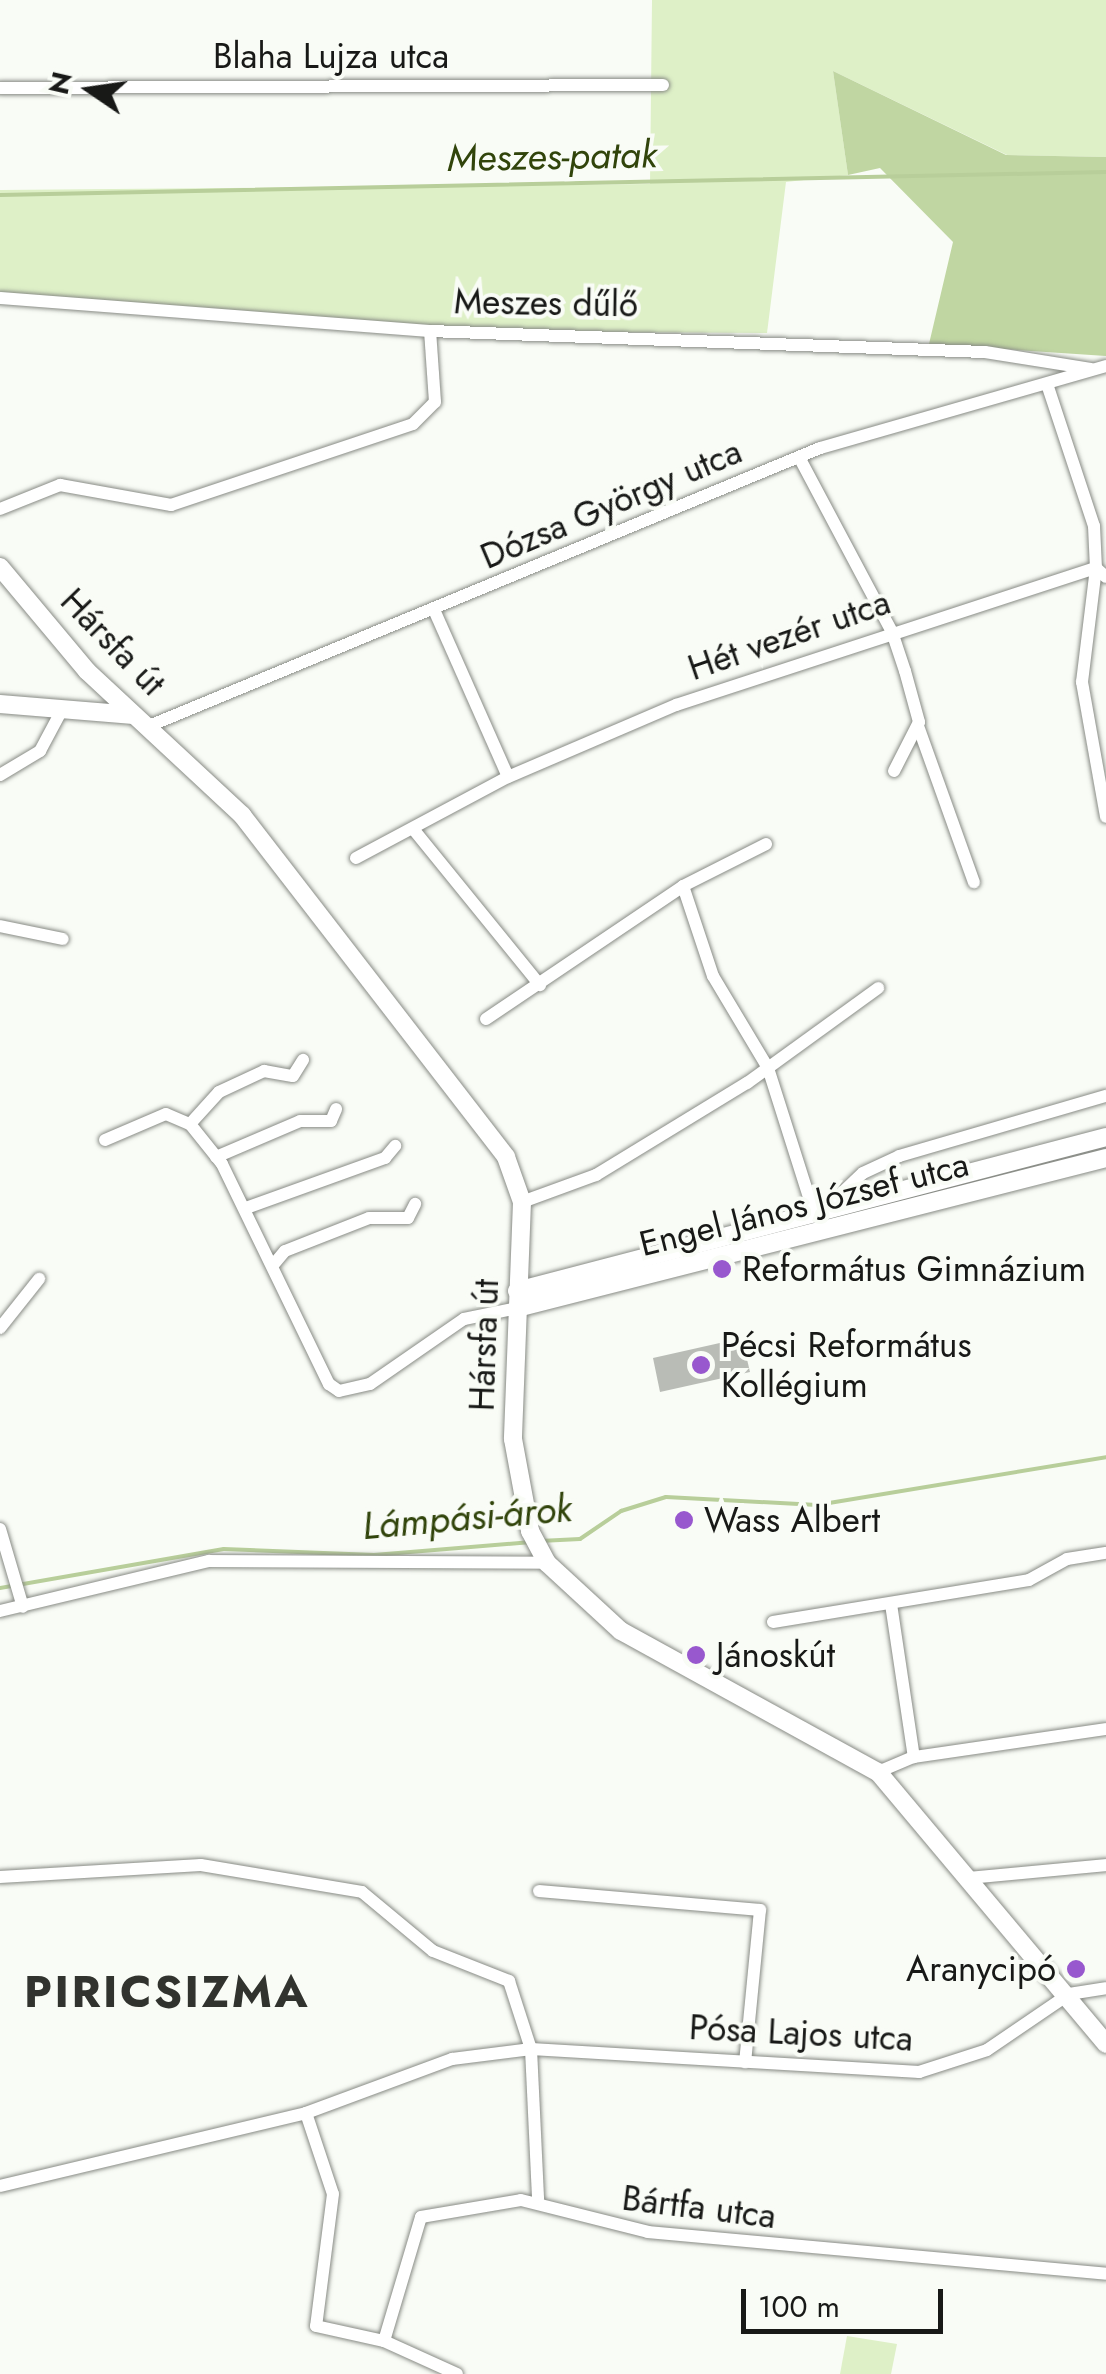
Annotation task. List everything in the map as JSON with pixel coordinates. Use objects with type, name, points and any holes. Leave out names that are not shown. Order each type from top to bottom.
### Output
[{"type":"street","name":"Blaha Lujza utca","points":[[0,88],[663,85]]},
{"type":"street","name":"Meszes dűlő","points":[[0,298],[430,332],[744,338],[985,352],[1091,370]]},
{"type":"street","points":[[0,509],[60,485],[171,505],[413,424],[435,402],[430,332]]},
{"type":"street","name":"Dózsa György utca","points":[[142,721],[435,612],[799,457],[1106,366]]},
{"type":"street","points":[[1047,384],[1094,526],[1101,573],[1082,682],[1106,816]]},
{"type":"street","points":[[799,457],[892,632],[918,726],[974,882]]},
{"type":"street","name":"Hársfa út","points":[[0,567],[142,721],[242,814],[482,1117],[522,1202],[513,1439],[530,1532],[544,1558],[621,1631],[878,1772],[1106,2044]]},
{"type":"street","name":"Hét vezér utca","points":[[356,858],[508,777],[693,698],[892,632],[1101,573]]},
{"type":"street","points":[[435,612],[508,777]]},
{"type":"street","points":[[0,704],[63,708],[142,721]]},
{"type":"street","points":[[0,775],[40,751],[63,708]]},
{"type":"street","points":[[894,771],[918,726]]},
{"type":"street","points":[[414,830],[540,985]]},
{"type":"street","points":[[486,1019],[683,886],[766,844]]},
{"type":"street","points":[[683,886],[712,976],[768,1068],[819,1212],[863,1173],[899,1156],[1106,1096]]},
{"type":"street","points":[[0,926],[63,938]]},
{"type":"street","points":[[522,1202],[596,1175],[768,1068],[878,988]]},
{"type":"street","points":[[190,1124],[219,1092],[264,1071],[293,1076],[304,1060]]},
{"type":"street","points":[[216,1157],[300,1121],[331,1121],[336,1110]]},
{"type":"street","points":[[105,1140],[166,1114],[190,1124],[216,1157],[246,1208],[329,1384],[340,1390],[370,1384],[464,1319],[517,1300]]},
{"type":"street","name":"Engel János József utca","points":[[517,1300],[819,1212],[1106,1138]]},
{"type":"street","points":[[246,1208],[385,1158],[395,1146]]},
{"type":"street","name":"Engel János József utca","points":[[517,1300],[1106,1158]]},
{"type":"street","points":[[274,1264],[285,1251],[369,1218],[408,1218],[415,1204]]},
{"type":"street","points":[[0,1328],[39,1279]]},
{"type":"street","points":[[0,1529],[23,1607]]},
{"type":"street","points":[[773,1622],[1029,1580],[1067,1559],[1106,1553]]},
{"type":"street","points":[[0,1611],[209,1562],[544,1558]]},
{"type":"street","points":[[891,1604],[914,1757]]},
{"type":"street","points":[[878,1772],[914,1757],[1106,1728]]},
{"type":"street","points":[[969,1878],[1106,1864]]},
{"type":"street","points":[[0,1878],[200,1865],[362,1892],[434,1951],[509,1981],[531,2049],[538,2200],[421,2217],[384,2341]]},
{"type":"street","points":[[540,1891],[760,1910],[744,2062]]},
{"type":"street","name":"Pósa Lajos utca","points":[[0,2186],[306,2113],[439,2063],[531,2049],[935,2068],[988,2050],[1068,1994],[1106,1988]]},
{"type":"street","points":[[306,2113],[332,2194],[316,2326],[384,2341],[458,2374]]},
{"type":"street","name":"Bártfa utca","points":[[538,2200],[600,2225],[648,2232],[1106,2274]]},
{"type":"green space","points":[[652,0],[1106,0],[1106,157],[1007,155],[833,71],[848,175],[786,182],[767,333],[430,331],[0,299],[0,190],[650,184]]},
{"type":"green space","points":[[833,71],[1006,155],[1106,157],[1106,356],[929,344],[953,242],[880,168],[848,175]]},
{"type":"green space","points":[[847,2336],[897,2344],[891,2374],[840,2374]]},
{"type":"building","name":"Pécsi Református Kollégium","points":[[742,1338],[750,1372],[660,1392],[653,1358]]},
{"type":"waterway","name":"Meszes-patak","points":[[0,195],[1106,172]]},
{"type":"waterway","name":"Lámpási-árok","points":[[540,1541],[580,1539],[621,1511],[666,1497],[817,1505],[1106,1457]]},
{"type":"waterway","name":"Lámpási-árok","points":[[0,1588],[224,1549],[374,1555],[531,1542]]},
{"type":"place","name":"Református Gimnázium","points":[[722,1269]]},
{"type":"place","name":"Pécsi Református Kollégium","points":[[701,1365]]},
{"type":"place","name":"Wass Albert","points":[[684,1520]]},
{"type":"place","name":"Jánoskút","points":[[696,1655]]},
{"type":"place","name":"Aranycipó","points":[[1076,1969]]},
{"type":"district","name":"PIRICSIZMA","points":[[167,1992]]}]
